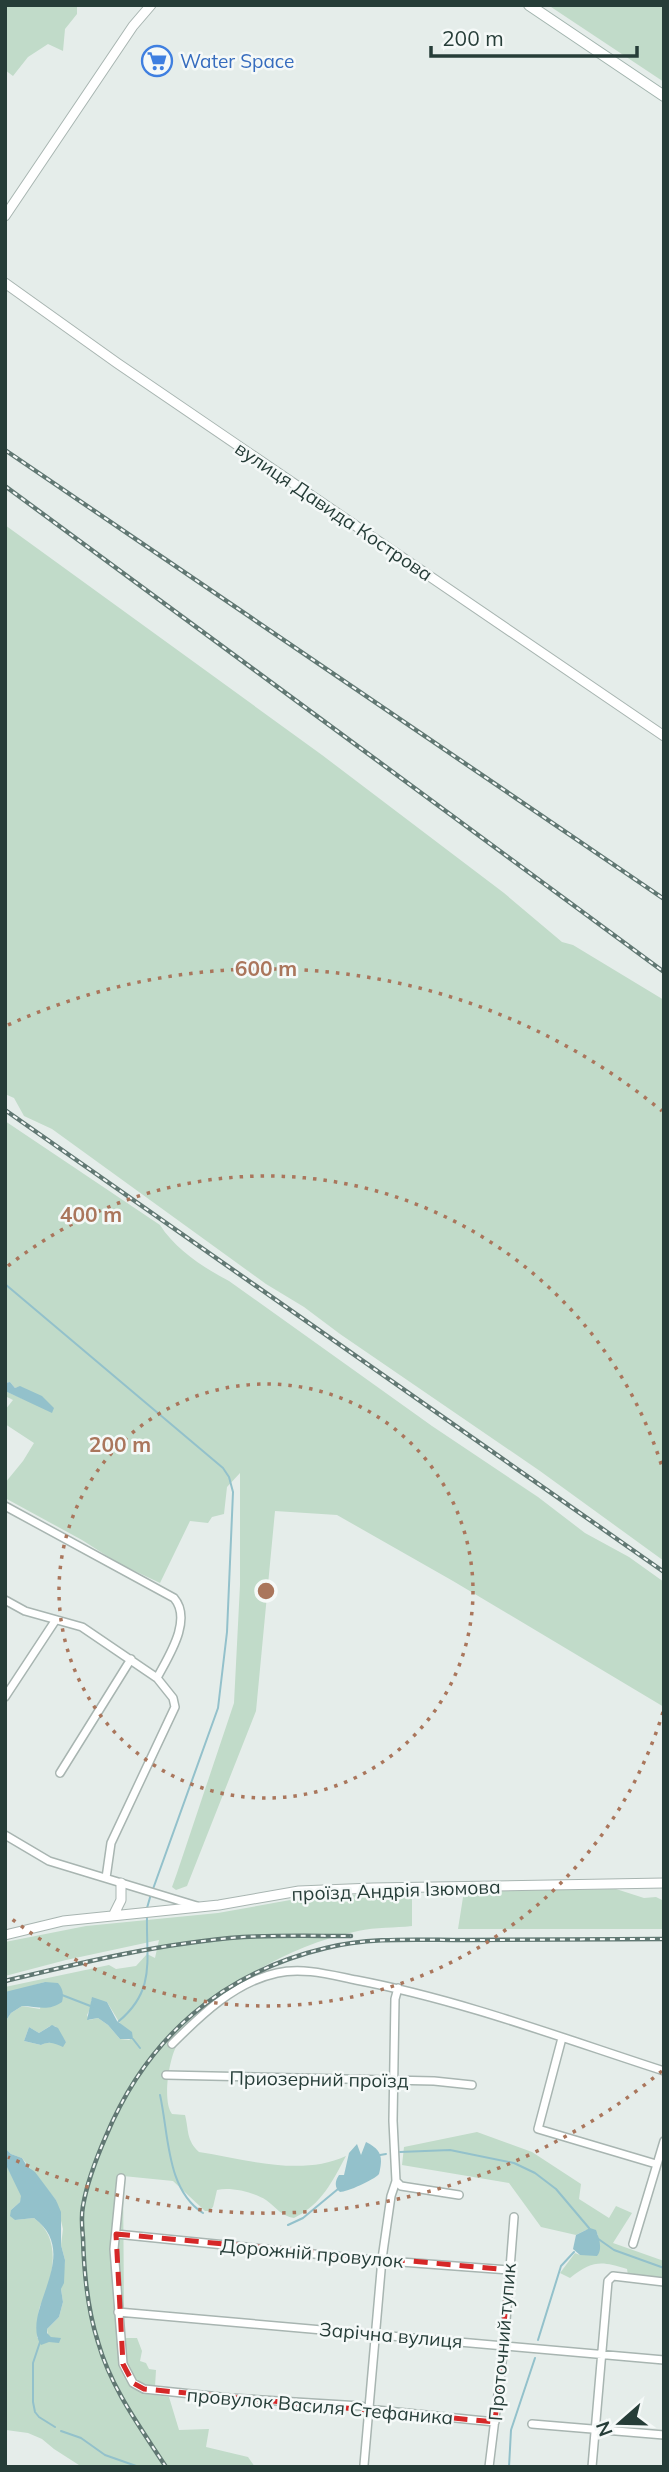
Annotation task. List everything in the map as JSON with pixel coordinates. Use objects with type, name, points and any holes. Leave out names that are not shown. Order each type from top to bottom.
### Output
[{"type":"main road","points":[[528,5],[664,96]]},
{"type":"street","points":[[5,216],[133,26],[151,5]]},
{"type":"street","name":"вулиця Давида Кострова","points":[[5,283],[664,736]]},
{"type":"street","points":[[5,1506],[174,1598],[178,1604],[180,1619],[178,1633],[157,1678]]},
{"type":"street","points":[[5,1600],[24,1611],[82,1627],[157,1678],[173,1698],[175,1706],[111,1843],[106,1878]]},
{"type":"street","points":[[5,1697],[55,1620]]},
{"type":"street","points":[[60,1773],[131,1659]]},
{"type":"street","points":[[5,1835],[49,1861],[200,1907]]},
{"type":"street","points":[[113,1916],[121,1900],[121,1883]]},
{"type":"street","name":"проїзд Андрія Ізюмова","points":[[5,1935],[63,1922],[162,1912],[321,1890],[664,1883]]},
{"type":"street","points":[[172,2044],[232,1992],[273,1974],[295,1971],[397,1987],[440,1998],[664,2071]]},
{"type":"street","points":[[364,2465],[382,2259],[391,2196],[396,2181],[393,2121],[397,1987]]},
{"type":"street","points":[[562,2038],[538,2129],[656,2164]]},
{"type":"street","name":"Приозерний проїзд","points":[[166,2075],[472,2085]]},
{"type":"street","points":[[633,2244],[664,2141]]},
{"type":"street","points":[[118,2312],[114,2249],[121,2178]]},
{"type":"street","points":[[396,2181],[401,2186],[459,2195]]},
{"type":"street","name":"Проточний тупик","points":[[489,2467],[514,2217]]},
{"type":"street","name":"Дорожній провулок","points":[[116,2234],[374,2260],[509,2270]]},
{"type":"street","points":[[592,2467],[609,2278],[624,2276],[664,2282]]},
{"type":"street","name":"Зарічна вулиця","points":[[118,2312],[664,2360]]},
{"type":"street","name":"провулок Василя Стефаника","points":[[118,2312],[123,2364],[133,2383],[144,2389],[230,2398],[361,2406],[368,2409],[495,2422]]},
{"type":"street","points":[[532,2424],[664,2435]]},
{"type":"highlighted area","points":[[116,2234],[509,2270],[495,2422],[144,2389],[133,2383],[123,2364]]},
{"type":"green space","points":[[5,5],[77,5],[77,14],[65,29],[63,51],[48,44],[28,57],[13,76],[5,70]]},
{"type":"green space","points":[[548,5],[664,5],[664,82]]},
{"type":"green space","points":[[5,525],[322,755],[504,893],[562,942],[573,945],[664,1000],[664,1561],[540,1471],[304,1307],[266,1284],[52,1129],[24,1116],[14,1098],[5,1094]]},
{"type":"green space","points":[[5,1121],[160,1225],[182,1250],[200,1264],[229,1281],[432,1426],[538,1497],[585,1533],[629,1557],[664,1582],[664,1707],[337,1515],[275,1511],[256,1711],[187,1886],[176,1890],[172,1887],[234,1703],[240,1585],[240,1473],[227,1487],[224,1514],[212,1517],[208,1523],[190,1521],[160,1583],[118,1563],[5,1498],[5,1483],[34,1443],[5,1424],[5,1410],[13,1400],[5,1396],[5,1391],[39,1406],[26,1390],[15,1388],[10,1382],[5,1383]]},
{"type":"green space","points":[[616,1889],[664,1901],[664,1929],[458,1929],[464,1891]]},
{"type":"green space","points":[[412,1892],[412,1926],[365,1930],[318,1942],[261,1968],[208,2000],[211,2012],[185,2035],[175,2050],[168,2079],[167,2099],[172,2114],[185,2115],[190,2139],[199,2152],[292,2166],[329,2162],[346,2156],[331,2183],[312,2206],[294,2218],[282,2213],[261,2197],[229,2189],[217,2190],[213,2207],[205,2211],[173,2181],[123,2176],[124,2310],[116,2310],[115,2318],[121,2338],[137,2338],[142,2351],[140,2361],[146,2363],[149,2369],[156,2370],[155,2387],[137,2388],[148,2394],[169,2397],[179,2430],[209,2429],[206,2447],[248,2457],[255,2467],[82,2467],[42,2439],[28,2433],[6,2430],[5,2163],[22,2196],[20,2202],[11,2210],[15,2220],[34,2218],[48,2234],[53,2253],[51,2275],[39,2310],[37,2338],[51,2337],[48,2336],[47,2329],[59,2317],[63,2302],[61,2289],[65,2260],[61,2245],[63,2229],[56,2200],[22,2158],[11,2154],[5,2148],[5,2022],[11,2013],[22,2006],[40,2009],[45,1982],[10,1992],[5,1992],[5,1987],[109,1965],[116,1969],[136,1966],[147,1954],[155,1958],[159,1940],[5,1976],[5,1942],[86,1926],[218,1913],[307,1897]],"holes":[[[91,2000],[107,2002],[130,2040],[120,2039],[98,2018],[89,2020],[87,2015]],[[55,2026],[66,2042],[41,2045],[24,2041],[29,2027],[39,2033]]]},
{"type":"green space","points":[[477,2132],[532,2152],[581,2184],[579,2199],[609,2218],[616,2206],[632,2213],[613,2243],[664,2261],[664,2284],[628,2275],[627,2269],[604,2264],[591,2265],[570,2278],[560,2273],[575,2253],[580,2255],[598,2239],[598,2234],[586,2230],[576,2235],[541,2227],[509,2183],[402,2165],[404,2147]]},
{"type":"water","points":[[10,1382],[15,1388],[20,1386],[42,1396],[54,1408],[52,1413],[5,1391],[5,1383]]},
{"type":"water","points":[[45,1982],[58,1983],[63,1992],[62,2002],[47,2008],[22,2006],[11,2013],[5,2022],[5,1992]]},
{"type":"water","points":[[92,1997],[107,2002],[117,2021],[132,2032],[133,2039],[120,2039],[98,2018],[87,2020]]},
{"type":"water","points":[[52,2025],[58,2028],[66,2042],[63,2047],[53,2043],[41,2045],[24,2041],[29,2027],[39,2033]]},
{"type":"water","points":[[366,2142],[380,2155],[379,2174],[340,2192],[336,2182],[339,2175],[344,2175],[349,2153],[357,2144],[361,2155]]},
{"type":"water","points":[[5,2148],[11,2154],[22,2158],[35,2172],[56,2200],[61,2212],[61,2245],[65,2260],[64,2283],[61,2289],[63,2302],[59,2317],[47,2329],[51,2337],[61,2338],[59,2343],[41,2345],[36,2331],[52,2265],[53,2249],[48,2233],[34,2218],[15,2220],[10,2216],[21,2196],[5,2163]]},
{"type":"water","points":[[590,2228],[596,2230],[599,2240],[600,2250],[597,2256],[580,2255],[573,2249],[576,2235]]},
{"type":"waterway","points":[[5,1284],[223,1468],[233,1492],[227,1632],[218,1708],[153,1889]]},
{"type":"waterway","points":[[147,1908],[151,1894]]},
{"type":"waterway","points":[[119,2021],[139,1998],[144,1986],[147,1917]]},
{"type":"waterway","points":[[62,1995],[93,2007]]},
{"type":"waterway","points":[[133,2039],[140,2048]]},
{"type":"waterway","points":[[160,2095],[176,2176],[191,2203],[203,2213]]},
{"type":"waterway","points":[[400,2152],[450,2150],[514,2163],[535,2173],[556,2189],[589,2228]]},
{"type":"waterway","points":[[380,2155],[386,2154]]},
{"type":"waterway","points":[[288,2225],[303,2218],[338,2189]]},
{"type":"waterway","points":[[597,2238],[614,2250],[664,2268]]},
{"type":"waterway","points":[[538,2340],[561,2266],[574,2252]]},
{"type":"waterway","points":[[40,2342],[33,2363],[33,2402],[39,2417],[55,2427]]},
{"type":"waterway","points":[[509,2467],[511,2430],[535,2358]]},
{"type":"waterway","points":[[61,2431],[81,2438],[105,2455],[139,2467]]},
{"type":"railway","points":[[5,450],[664,899]]},
{"type":"railway","points":[[5,486],[664,972]]},
{"type":"railway","points":[[5,1110],[664,1572]]},
{"type":"railway","points":[[5,1981],[94,1960],[213,1940],[243,1937],[351,1936]]},
{"type":"railway","points":[[166,2467],[127,2407],[104,2359],[89,2303],[82,2218],[89,2179],[106,2136],[123,2101],[166,2040],[192,2015],[253,1974],[288,1959],[343,1944],[394,1940],[664,1939]]},
{"type":"place","name":"Water Space","points":[[157,61]]}]
